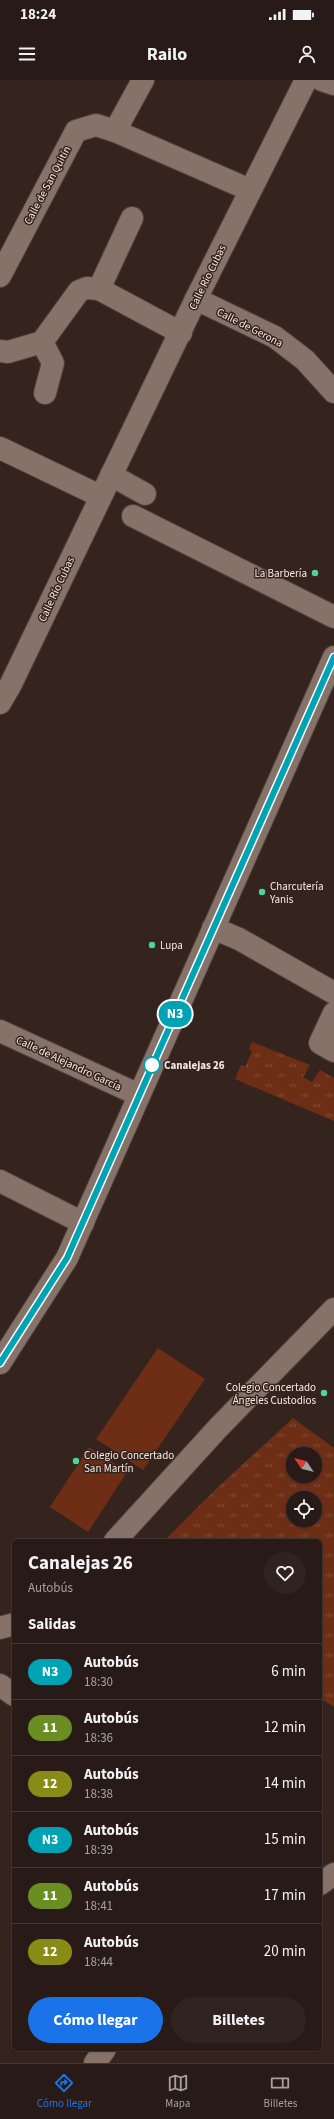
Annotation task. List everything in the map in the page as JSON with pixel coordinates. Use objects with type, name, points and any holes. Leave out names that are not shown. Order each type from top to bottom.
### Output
[{"type":"street","points":[[114,131],[143,80]]},
{"type":"street","name":"Calle Río Cubas","points":[[0,703],[14,679],[110,475],[181,333],[196,299],[306,80]]},
{"type":"street","points":[[322,80],[334,84]]},
{"type":"street","name":"Calle de San Quitín","points":[[0,276],[76,131],[96,125],[114,131],[250,190]]},
{"type":"street","points":[[99,289],[132,218]]},
{"type":"street","points":[[0,351],[8,352],[42,342],[79,291],[87,288],[99,289],[181,333]]},
{"type":"street","name":"Calle de Gerona","points":[[196,299],[275,337],[305,360],[334,392]]},
{"type":"street","points":[[42,342],[53,363],[45,393]]},
{"type":"street","points":[[0,448],[100,496]]},
{"type":"street","points":[[110,475],[145,494]]},
{"type":"street","points":[[133,516],[334,617]]},
{"type":"street","points":[[0,1363],[67,1258],[334,657]]},
{"type":"street","points":[[213,928],[239,939],[334,993]]},
{"type":"street","points":[[334,1014],[320,1043],[334,1051]]},
{"type":"street","name":"Calle de Alejandro García","points":[[0,1031],[139,1095]]},
{"type":"street","points":[[0,1181],[83,1223]]},
{"type":"street","points":[[117,1539],[218,1428],[334,1309]]},
{"type":"street","points":[[0,1628],[12,1625]]},
{"type":"street","points":[[0,1685],[12,1694]]},
{"type":"street","points":[[322,1883],[334,1874]]},
{"type":"street","points":[[95,2063],[104,2051]]},
{"type":"green space","points":[[252,1042],[310,1065],[303,1077],[312,1082],[320,1070],[334,1078],[334,1121],[235,1079],[241,1065],[245,1067],[252,1051],[249,1049]]},
{"type":"green space","points":[[158,1348],[205,1379],[143,1470],[96,1439]]},
{"type":"green space","points":[[293,1418],[334,1448],[334,1707],[322,1699],[322,1539],[166,1539],[216,1489]]},
{"type":"green space","points":[[89,1447],[127,1472],[88,1532],[50,1507]]},
{"type":"bus line","name":"N3","points":[[0,1363],[67,1258],[112,1153],[334,657]]},
{"type":"place","name":"La Barbería","points":[[315,573]]},
{"type":"place","name":"Charcutería Yanis","points":[[262,892]]},
{"type":"place","name":"Lupa","points":[[152,945]]},
{"type":"place","name":"Canalejas 26","points":[[152,1065]]},
{"type":"place","name":"Colegio Concertado Ángeles Custodios","points":[[324,1393]]},
{"type":"place","name":"Colegio Concertado San Martín","points":[[76,1461]]}]
